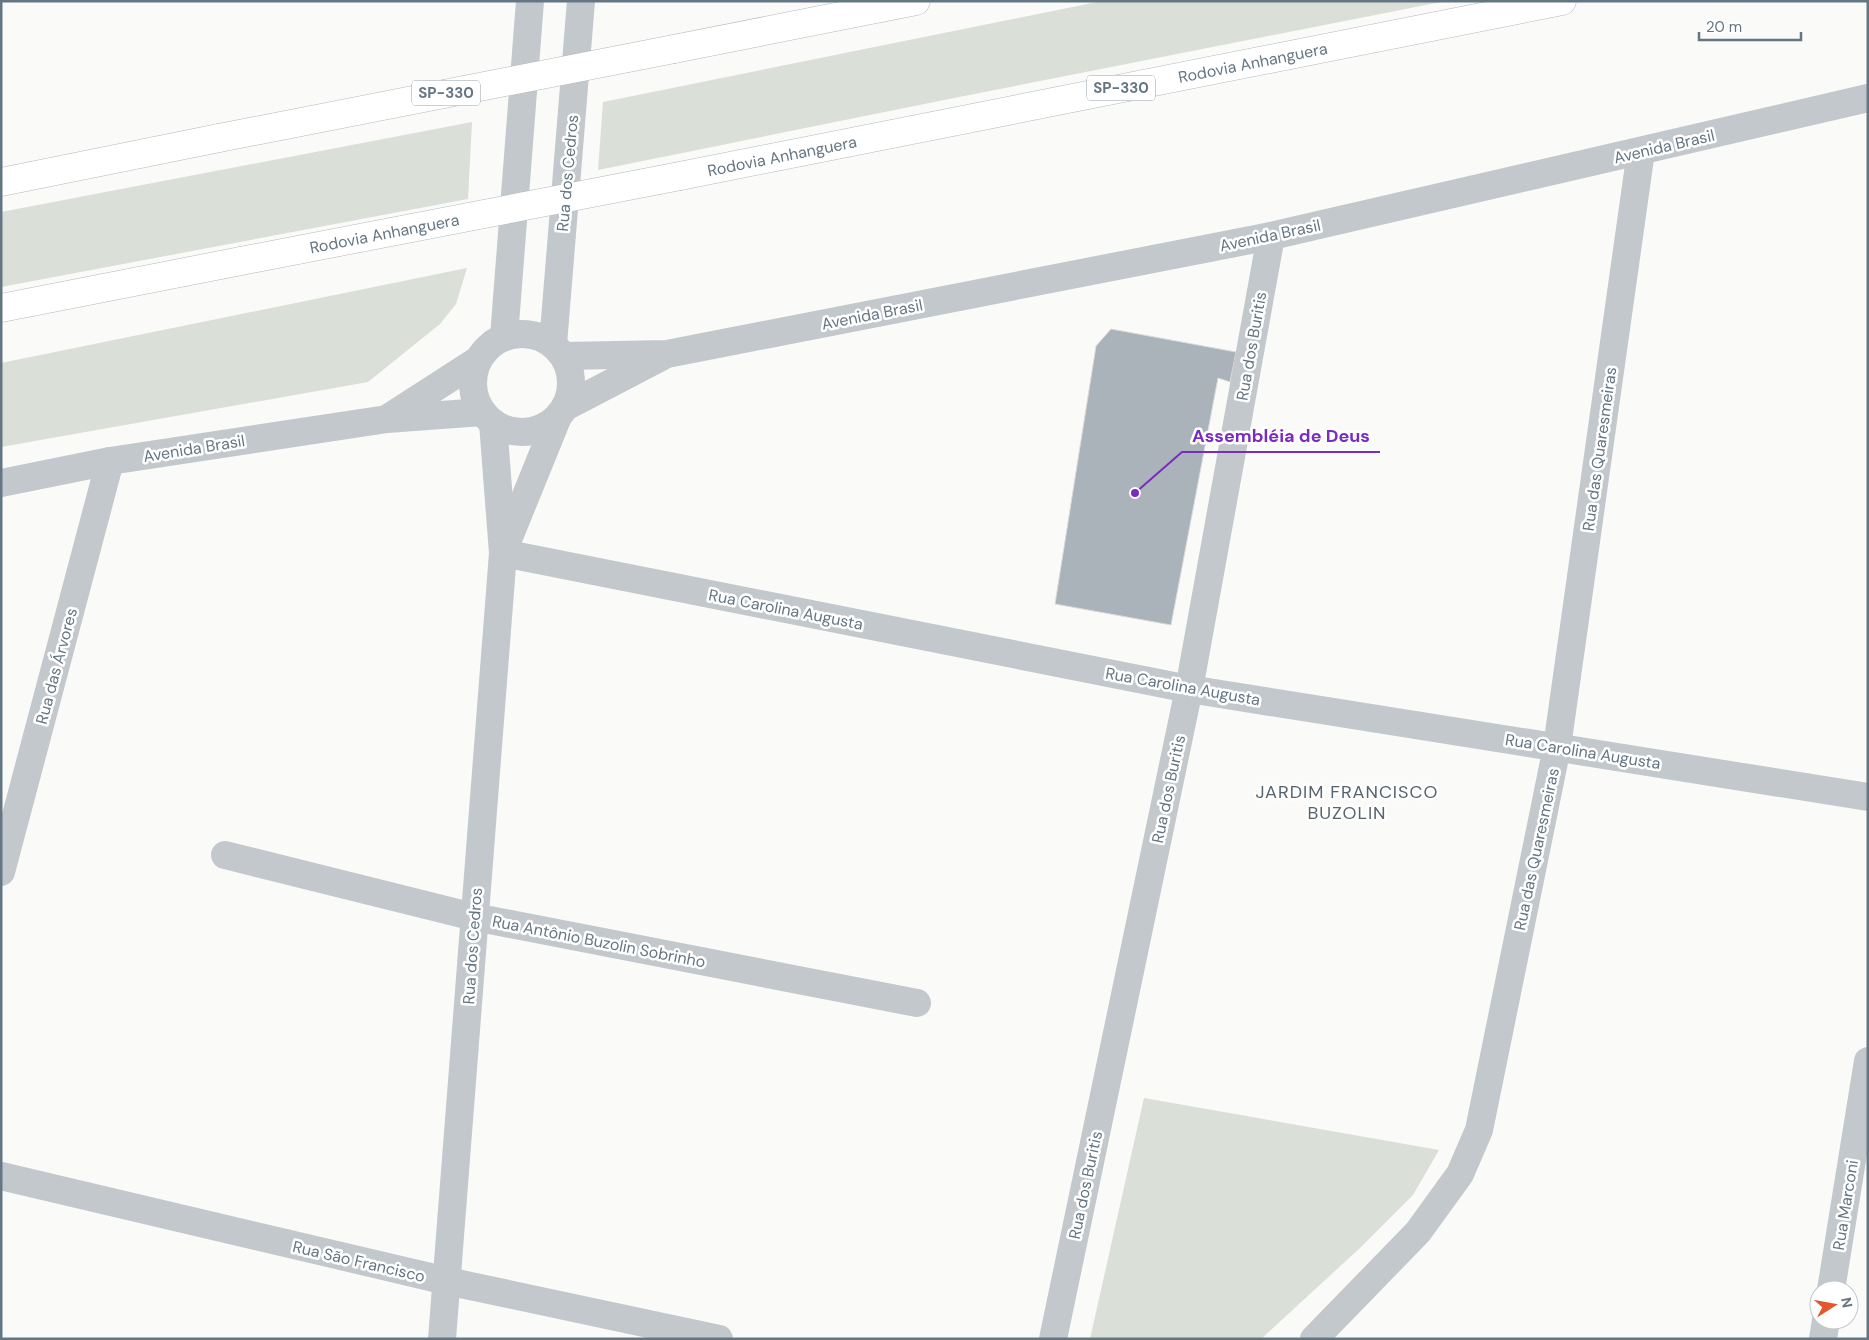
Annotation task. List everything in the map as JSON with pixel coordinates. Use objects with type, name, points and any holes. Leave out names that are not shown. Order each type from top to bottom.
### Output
[{"type":"highway","name":"SP-330","points":[[1,182],[916,1]]},
{"type":"highway","name":"Rodovia Anhanguera","points":[[1,308],[680,176],[1562,1]]},
{"type":"street","points":[[504,337],[530,1]]},
{"type":"street","name":"Rua dos Cedros","points":[[558,350],[581,1]]},
{"type":"street","name":"Avenida Brasil","points":[[558,350],[667,354],[1271,236],[1868,98]]},
{"type":"street","name":"Rua das Quaresmeiras","points":[[1314,1339],[1418,1232],[1460,1174],[1479,1130],[1557,747],[1641,151]]},
{"type":"street","name":"Rua dos Buritis","points":[[1053,1339],[1189,689],[1271,236]]},
{"type":"street","points":[[520,333],[529,334],[538,336],[558,350],[570,372],[572,389],[562,412],[539,430],[518,433],[505,430],[487,418],[476,400],[472,386],[478,360],[494,342],[520,333]]},
{"type":"street","name":"Avenida Brasil","points":[[562,412],[667,354]]},
{"type":"street","name":"Avenida Brasil","points":[[387,419],[478,360]]},
{"type":"street","name":"Rua dos Cedros","points":[[502,553],[562,412]]},
{"type":"street","name":"Rua dos Cedros","points":[[442,1339],[502,553],[487,418]]},
{"type":"street","name":"Avenida Brasil","points":[[1,484],[110,461],[387,419],[487,418]]},
{"type":"street","name":"Rua das Árvores","points":[[1,872],[110,461]]},
{"type":"street","name":"Rua Carolina Augusta","points":[[502,553],[1189,689],[1868,797]]},
{"type":"street","name":"Rua Antônio Buzolin Sobrinho","points":[[225,855],[474,917],[917,1003]]},
{"type":"street","name":"Rua Marconi","points":[[1833,1280],[1868,1061]]},
{"type":"street","name":"Rua São Francisco","points":[[1,1176],[447,1281],[719,1339]]},
{"type":"shaded area","points":[[1102,1],[1446,1],[598,170],[603,102]]},
{"type":"shaded area","points":[[472,122],[468,199],[1,287],[1,212]]},
{"type":"shaded area","points":[[467,268],[456,304],[440,324],[368,382],[1,447],[1,363]]},
{"type":"shaded area","points":[[1144,1098],[1439,1150],[1413,1195],[1361,1247],[1261,1339],[1090,1339]]},
{"type":"building","points":[[1111,329],[1236,352],[1230,382],[1218,378],[1171,625],[1055,604],[1096,346]]},
{"type":"place","name":"Assembléia de Deus","points":[[1135,493]]},
{"type":"district","name":"JARDIM FRANCISCO BUZOLIN","points":[[1347,802]]}]
